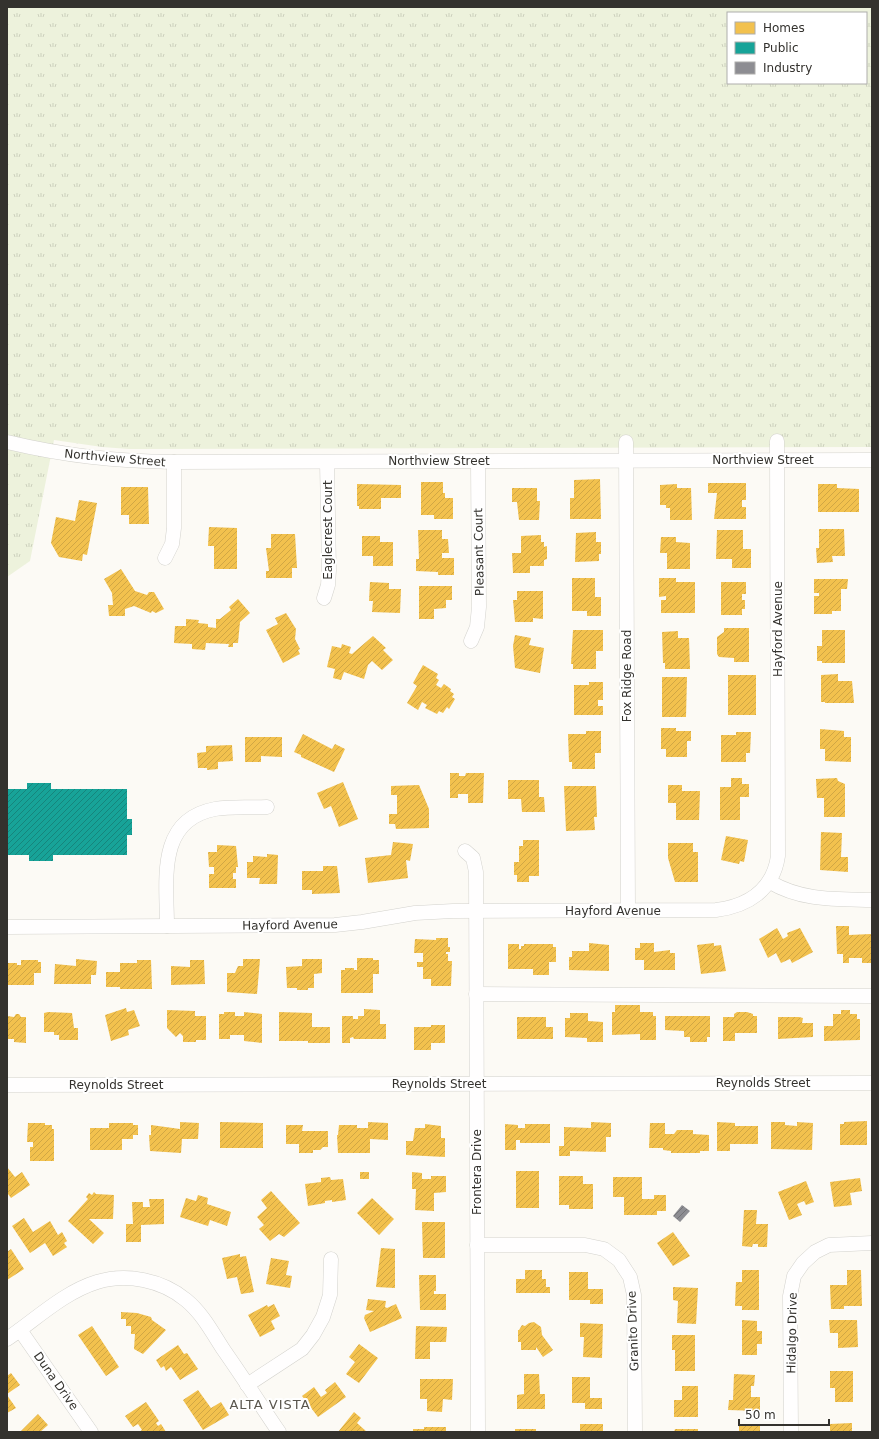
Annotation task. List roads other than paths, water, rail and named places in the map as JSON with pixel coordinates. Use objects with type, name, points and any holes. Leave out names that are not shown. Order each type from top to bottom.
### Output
[{"type":"street","name":"Hayford Avenue","points":[[7,927],[335,925],[415,913],[476,911],[716,910],[730,908],[758,894],[770,882],[776,870],[778,856],[777,441]]},
{"type":"street","name":"Northview Street","points":[[7,442],[38,449],[94,458],[174,462],[872,460]]},
{"type":"street","name":"Fox Ridge Road","points":[[626,442],[628,910]]},
{"type":"street","name":"Pleasant Court","points":[[471,641],[477,627],[479,607],[478,461]]},
{"type":"street","points":[[165,558],[172,544],[174,528],[174,462]]},
{"type":"street","name":"Eaglecrest Court","points":[[324,598],[328,585],[329,570],[327,462]]},
{"type":"street","points":[[167,926],[168,856],[172,840],[183,824],[198,813],[216,808],[268,807]]},
{"type":"street","name":"Frontera Drive","points":[[465,851],[473,858],[476,872],[478,1432]]},
{"type":"street","points":[[770,882],[783,890],[813,898],[872,900]]},
{"type":"street","points":[[476,994],[872,996]]},
{"type":"street","name":"Reynolds Street","points":[[7,1085],[872,1083]]},
{"type":"street","name":"Hidalgo Drive","points":[[791,1432],[790,1296],[794,1276],[803,1263],[816,1252],[829,1245],[872,1243]]},
{"type":"street","name":"Granito Drive","points":[[477,1245],[585,1245],[604,1249],[619,1260],[630,1278],[634,1295],[635,1432]]},
{"type":"street","points":[[248,1385],[302,1349],[313,1335],[323,1317],[330,1295],[331,1258]]},
{"type":"street","points":[[7,1339],[71,1294],[97,1282],[121,1278],[146,1280],[165,1288],[186,1300],[204,1319],[279,1432]]},
{"type":"street","name":"Duna Drive","points":[[20,1330],[91,1432]]},
{"type":"district","name":"ALTA VISTA","points":[[270,1404]]}]
